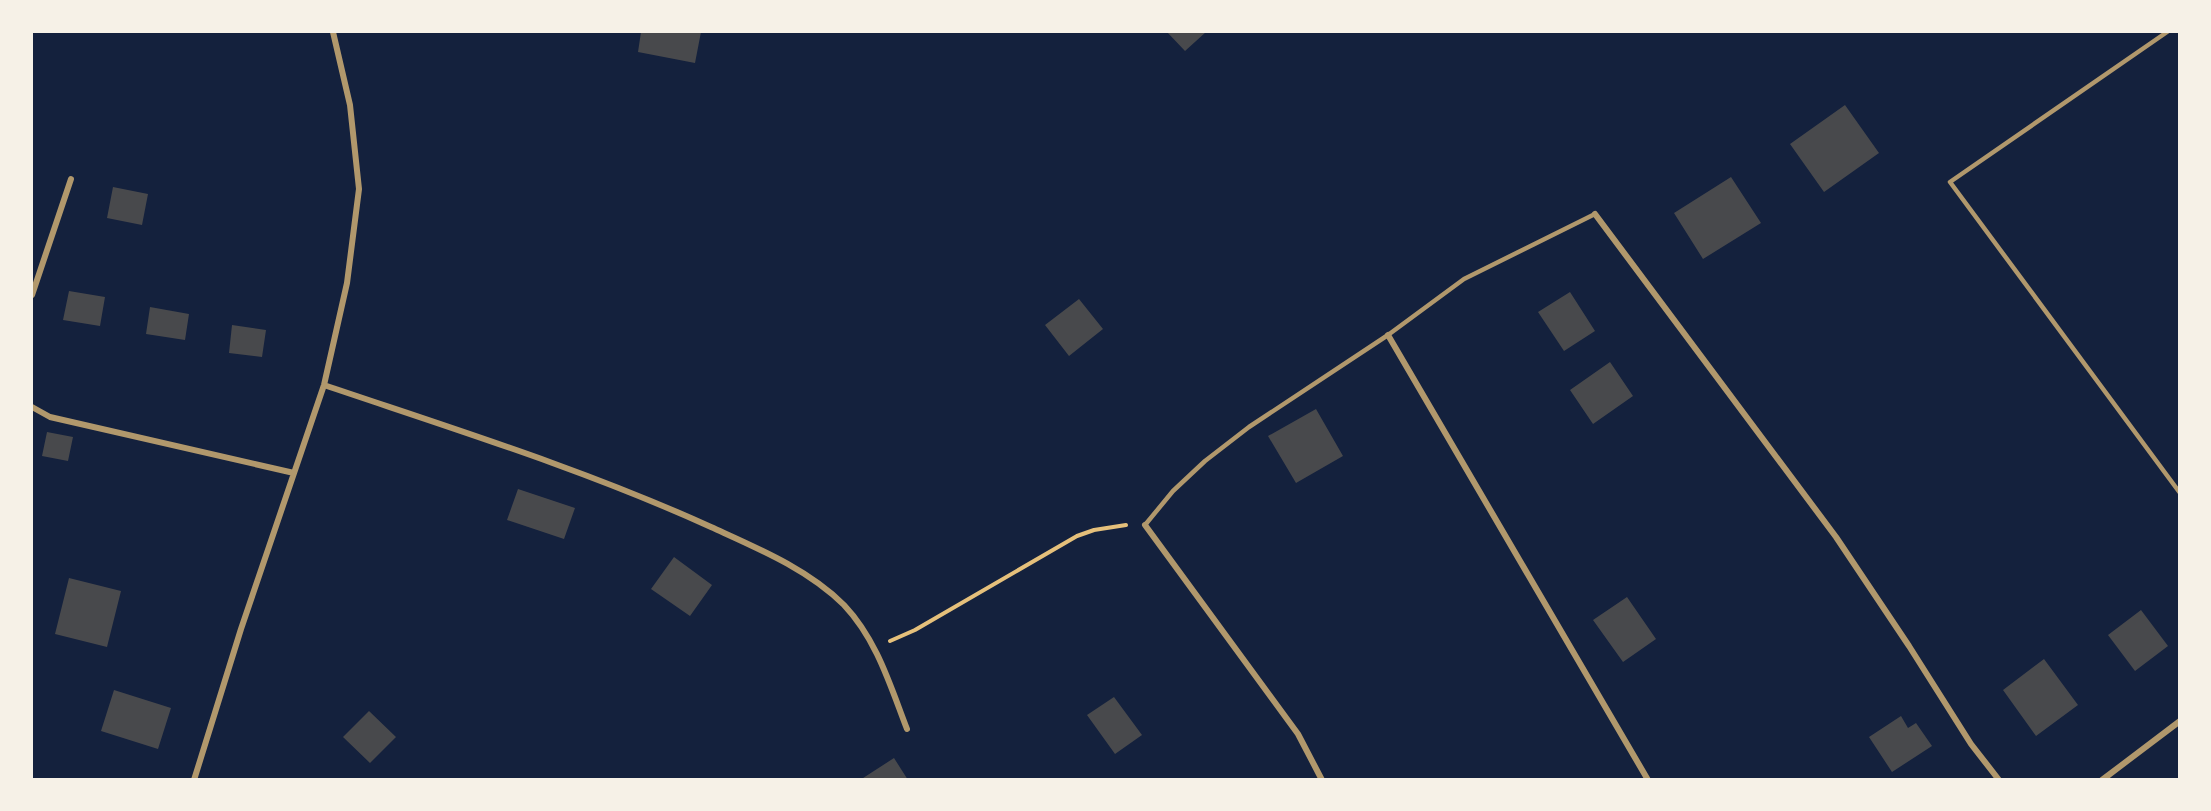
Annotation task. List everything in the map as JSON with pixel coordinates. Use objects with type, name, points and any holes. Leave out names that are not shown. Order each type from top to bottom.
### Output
[{"type":"street","points":[[194,780],[241,629],[324,385],[347,283],[359,189],[350,105],[333,32]]},
{"type":"street","points":[[32,295],[70,179]]},
{"type":"street","points":[[1595,214],[1836,537],[1971,744],[1998,780]]},
{"type":"street","points":[[1388,335],[1648,780]]},
{"type":"street","points":[[324,385],[595,478],[732,537],[807,575],[826,589],[861,625],[875,647],[907,729]]},
{"type":"street","points":[[32,406],[50,417],[294,473]]},
{"type":"street","points":[[1145,525],[1298,734],[1322,780]]},
{"type":"street","points":[[2102,780],[2180,721]]},
{"type":"lane","points":[[2167,32],[1950,182],[2180,493]]},
{"type":"lane","points":[[1145,525],[1173,491],[1226,443],[1388,335],[1464,279],[1595,214]]},
{"type":"path","points":[[875,647],[915,630],[1077,536],[1119,525],[1145,525]]},
{"type":"building","points":[[641,32],[701,32],[695,63],[638,52]]},
{"type":"building","points":[[1167,32],[1206,32],[1185,51]]},
{"type":"building","points":[[1845,105],[1879,153],[1824,192],[1790,144]]},
{"type":"building","points":[[1731,177],[1761,223],[1703,259],[1674,213]]},
{"type":"building","points":[[113,187],[148,194],[142,225],[107,218]]},
{"type":"building","points":[[69,291],[105,297],[100,326],[63,320]]},
{"type":"building","points":[[1570,292],[1595,331],[1564,351],[1538,312]]},
{"type":"building","points":[[1079,299],[1103,329],[1069,356],[1045,325]]},
{"type":"building","points":[[150,307],[189,314],[185,340],[146,334]]},
{"type":"building","points":[[232,325],[266,330],[262,357],[229,353]]},
{"type":"building","points":[[1610,362],[1633,396],[1593,424],[1570,390]]},
{"type":"building","points":[[1316,409],[1343,456],[1296,483],[1268,436]]},
{"type":"building","points":[[47,432],[73,437],[68,461],[42,456]]},
{"type":"building","points":[[518,489],[575,508],[564,539],[507,520]]},
{"type":"building","points":[[674,557],[712,585],[690,616],[651,589]]},
{"type":"building","points":[[69,578],[121,591],[107,647],[55,634]]},
{"type":"building","points":[[1627,597],[1656,639],[1623,662],[1593,620]]},
{"type":"building","points":[[2141,610],[2168,646],[2135,671],[2108,635]]},
{"type":"building","points":[[2044,659],[2078,705],[2036,736],[2003,690]]},
{"type":"building","points":[[114,690],[171,708],[158,749],[101,731]]},
{"type":"building","points":[[1114,697],[1142,735],[1115,754],[1087,715]]},
{"type":"building","points":[[369,711],[396,737],[370,763],[343,737]]},
{"type":"building","points":[[1901,716],[1908,728],[1916,723],[1932,746],[1892,772],[1869,737]]},
{"type":"building","points":[[894,758],[908,780],[860,780]]}]
